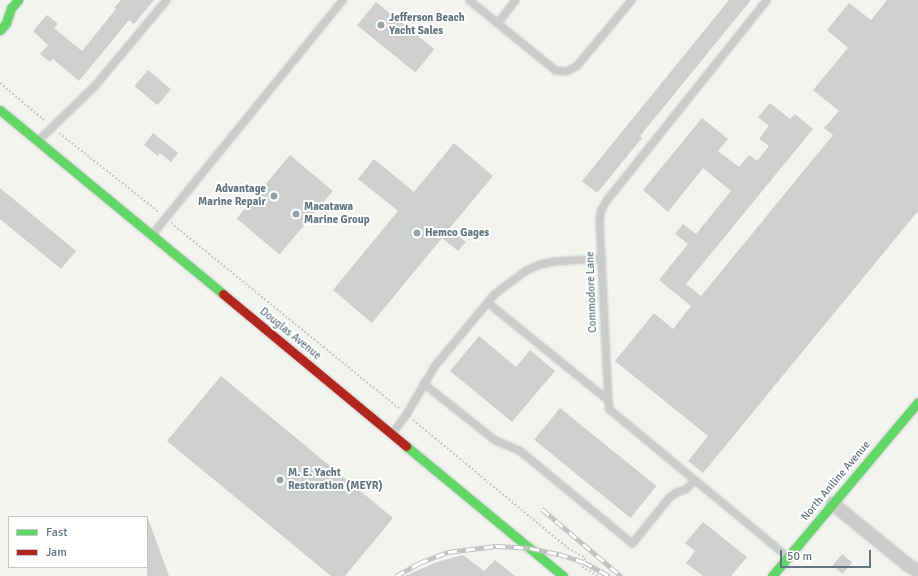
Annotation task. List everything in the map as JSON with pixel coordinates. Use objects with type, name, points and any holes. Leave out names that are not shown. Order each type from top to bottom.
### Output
[{"type":"street","points":[[0,30],[6,23],[10,7]]},
{"type":"street","name":"Douglas Avenue","points":[[0,110],[564,576]]},
{"type":"street","name":"North Aniline Avenue","points":[[772,576],[918,402]]},
{"type":"street","points":[[832,503],[908,565],[918,571]]},
{"type":"lane","points":[[37,141],[94,86],[166,0]]},
{"type":"lane","points":[[151,235],[342,0]]},
{"type":"lane","points":[[469,0],[555,70],[566,71],[576,66],[631,0]]},
{"type":"lane","points":[[497,22],[515,0]]},
{"type":"lane","name":"Commodore Lane","points":[[766,0],[607,199],[601,209],[600,219],[609,409],[788,557]]},
{"type":"lane","points":[[392,433],[406,414],[434,366],[493,295],[513,279],[540,264],[553,261],[602,258]]},
{"type":"lane","points":[[487,302],[608,400]]},
{"type":"lane","points":[[423,383],[495,440],[519,450],[632,543],[669,497],[676,492],[685,489],[694,480]]},
{"type":"path","points":[[0,83],[397,407]]},
{"type":"path","points":[[414,420],[568,548],[585,558],[582,567],[598,576]]},
{"type":"building","points":[[121,0],[154,0],[134,24],[129,20],[79,81],[53,59],[50,62],[40,54],[48,45],[33,31],[47,15],[58,24],[54,28],[82,51],[116,9],[114,8]]},
{"type":"building","points":[[729,0],[751,0],[640,136],[642,138],[597,193],[582,181]]},
{"type":"building","points":[[887,0],[918,0],[918,211],[703,473],[688,461],[708,436],[615,361],[654,313],[673,329],[691,306],[659,280],[688,244],[675,234],[683,224],[696,234],[731,191],[703,168],[668,212],[643,190],[702,118],[728,139],[718,151],[739,167],[749,155],[757,161],[769,146],[759,139],[769,126],[758,117],[770,103],[790,119],[795,114],[813,129],[686,284],[701,296],[833,135],[824,128],[839,111],[813,90],[848,48],[827,30],[849,3],[871,20]]},
{"type":"building","points":[[376,2],[434,49],[415,73],[357,25]]},
{"type":"building","points":[[148,70],[171,89],[157,105],[135,86]]},
{"type":"building","points":[[153,133],[178,153],[171,162],[160,153],[158,156],[144,145]]},
{"type":"building","name":"Hemco Gages","points":[[454,143],[493,176],[449,229],[466,242],[458,251],[442,238],[372,323],[333,290],[398,211],[358,179],[374,159],[414,192]]},
{"type":"building","points":[[290,155],[333,191],[280,255],[237,219]]},
{"type":"building","points":[[0,188],[76,251],[61,269],[0,219]]},
{"type":"building","points":[[479,336],[516,367],[530,350],[555,371],[512,422],[450,371]]},
{"type":"building","name":"M. E. Yacht Restoration (MEYR)","points":[[221,376],[393,518],[345,576],[331,576],[167,441]]},
{"type":"building","points":[[560,408],[656,486],[631,518],[534,440]]},
{"type":"building","points":[[148,519],[169,576],[147,576],[148,568]]},
{"type":"building","points":[[703,522],[747,557],[731,576],[703,576],[686,563],[695,551],[685,543]]},
{"type":"building","points":[[842,554],[852,562],[843,574],[833,566]]},
{"type":"building","points":[[463,555],[484,571],[495,560],[515,576],[405,576],[437,562]]},
{"type":"railway","points":[[542,509],[621,576]]},
{"type":"railway","points":[[396,576],[419,563],[448,552],[496,546],[530,548],[559,554],[584,562],[609,576]]},
{"type":"traffic: fast","points":[[0,30],[6,23],[11,8],[18,0]]},
{"type":"traffic: fast","points":[[0,110],[223,294]]},
{"type":"traffic: fast","points":[[772,576],[918,402]]},
{"type":"traffic: fast","points":[[406,446],[563,576]]},
{"type":"traffic: jam","points":[[223,294],[406,446]]},
{"type":"place","name":"Jefferson Beach Yacht Sales","points":[[381,25]]},
{"type":"place","name":"Advantage Marine Repair","points":[[274,196]]},
{"type":"place","name":"Macatawa Marine Group","points":[[296,214]]},
{"type":"place","name":"Hemco Gages","points":[[417,233]]},
{"type":"place","name":"M. E. Yacht Restoration (MEYR)","points":[[280,480]]}]
